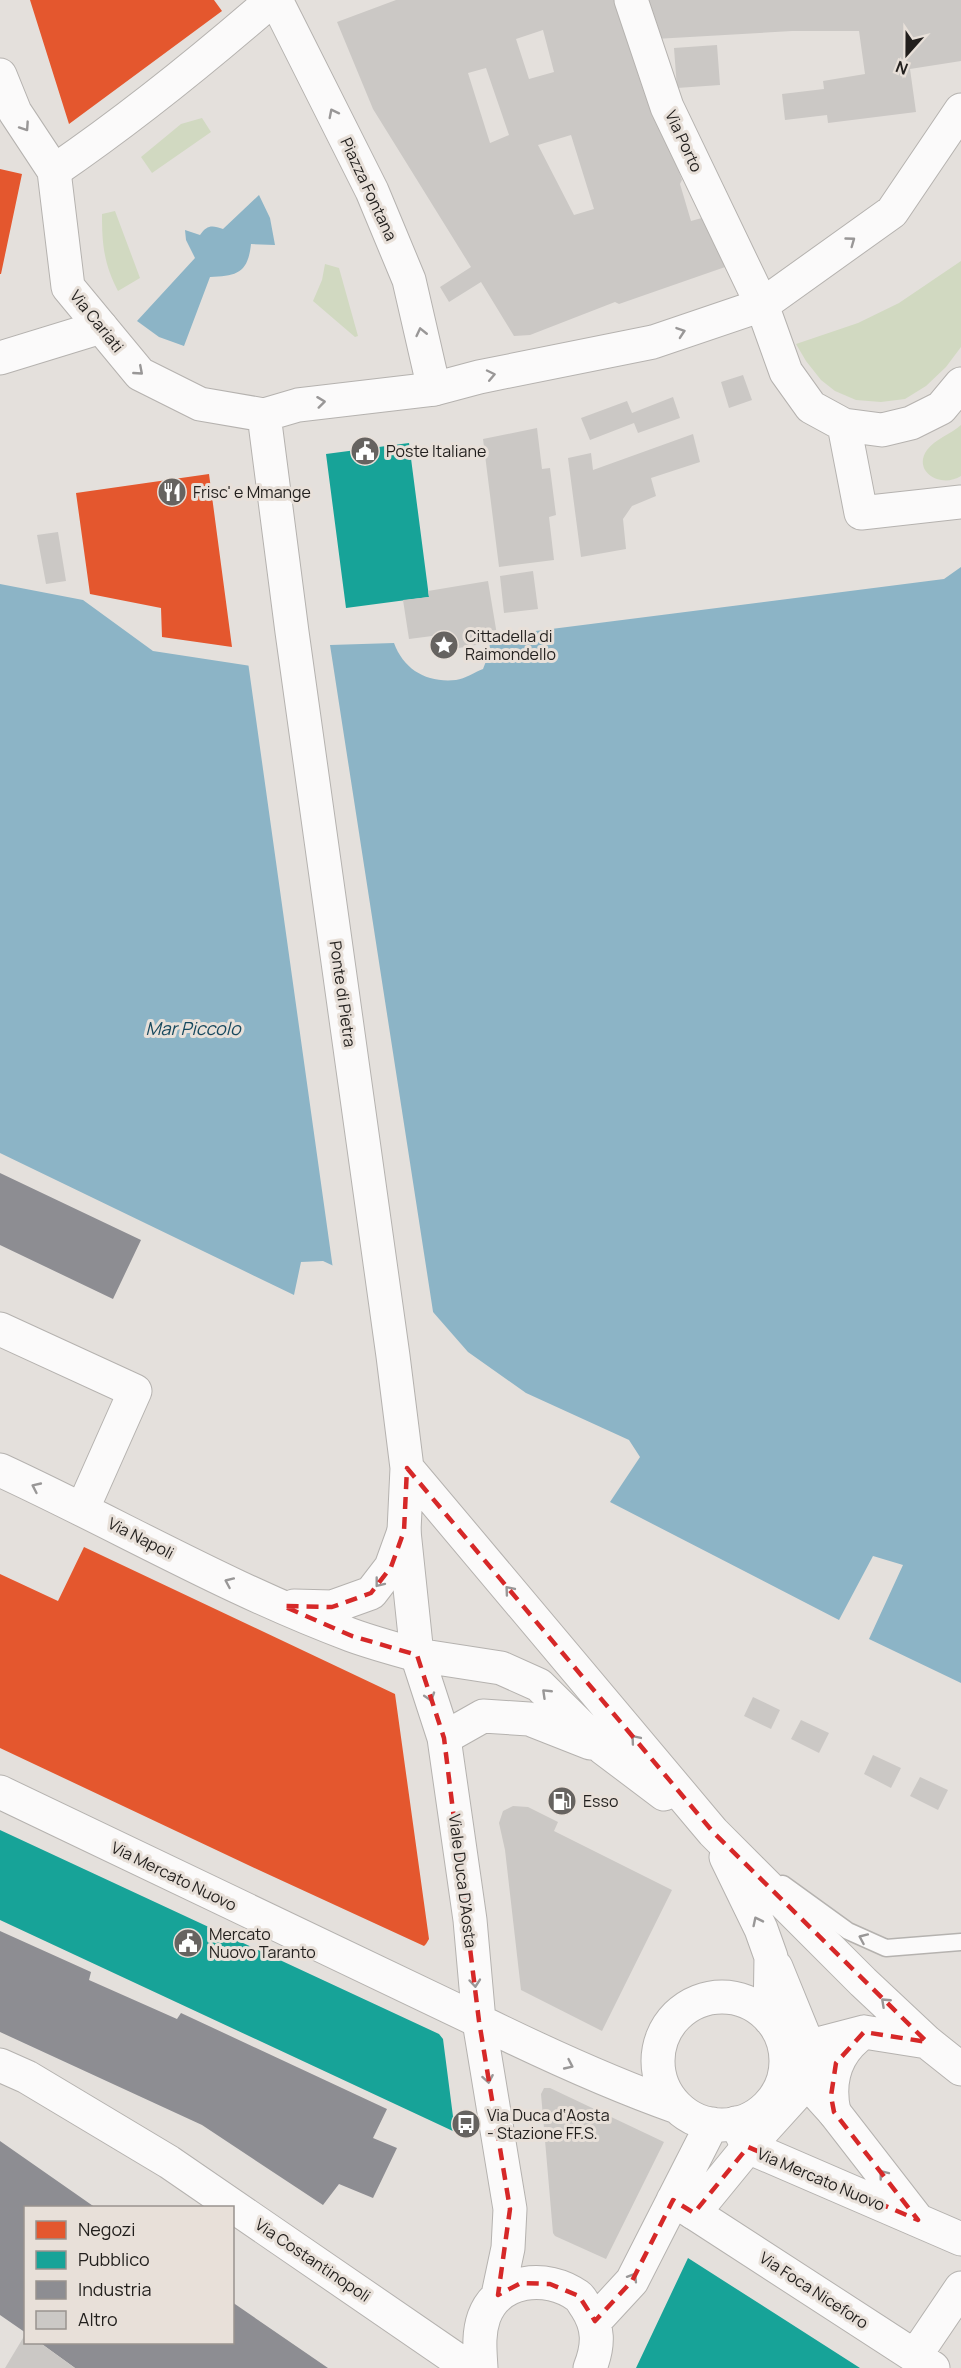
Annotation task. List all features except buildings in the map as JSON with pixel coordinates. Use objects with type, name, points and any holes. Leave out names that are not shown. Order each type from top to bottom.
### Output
[{"type":"main road","name":"Piazza Fontana","points":[[54,171],[110,131],[274,0],[372,191],[409,280],[434,389]]},
{"type":"main road","name":"Via Porto","points":[[631,0],[667,107],[755,291],[786,372],[811,407],[844,425]]},
{"type":"main road","name":"Via Cariati","points":[[0,75],[15,112],[54,171],[68,286],[140,374],[200,404],[264,415]]},
{"type":"main road","points":[[264,415],[298,405],[434,389],[479,377],[653,342],[755,291],[892,212],[961,110]]},
{"type":"main road","points":[[0,358],[101,327]]},
{"type":"main road","points":[[961,384],[941,408],[911,423],[882,430],[844,425],[861,513],[961,502]]},
{"type":"main road","name":"Ponte di Pietra","points":[[264,415],[407,1468]]},
{"type":"main road","points":[[0,1329],[135,1391],[83,1508]]},
{"type":"main road","points":[[407,1468],[713,1832],[863,1982],[927,2042],[961,2069]]},
{"type":"main road","name":"Viale Duca D'Aosta","points":[[407,1468],[404,1531],[417,1655],[444,1738],[470,1920],[479,2021],[510,2209],[508,2248],[498,2295],[484,2317],[479,2342],[482,2368]]},
{"type":"main road","name":"Via Napoli","points":[[0,1470],[83,1508],[214,1575],[352,1636],[417,1655],[501,1668],[539,1685],[603,1748]]},
{"type":"main road","points":[[283,1606],[332,1607],[371,1593],[391,1568],[404,1531]]},
{"type":"main road","points":[[444,1738],[483,1716],[529,1719],[603,1748],[713,1832],[761,1929],[788,1993],[797,2064]]},
{"type":"main road","name":"Via Mercato Nuovo","points":[[0,1792],[622,2088],[677,2107]]},
{"type":"main road","points":[[770,2019],[771,1957]]},
{"type":"main road","points":[[732,2132],[693,2118],[677,2107],[665,2091],[658,2071],[659,2051],[665,2031],[678,2015],[694,2003],[714,1998],[734,1999],[754,2006],[770,2019],[797,2064]]},
{"type":"main road","points":[[595,2321],[632,2281],[732,2132],[764,2110],[797,2064],[864,2031],[927,2042]]},
{"type":"main road","points":[[834,2112],[831,2096],[836,2063],[852,2040],[864,2031]]},
{"type":"main road","name":"Via Mercato Nuovo","points":[[797,2064],[918,2220]]},
{"type":"main road","name":"Via Costantinopoli","points":[[0,2065],[27,2077],[169,2162],[233,2206]]},
{"type":"main road","name":"Via Mercato Nuovo","points":[[732,2132],[961,2240]]},
{"type":"main road","name":"Via Foca Niceforo","points":[[684,2206],[924,2362]]},
{"type":"main road","name":"Via Costantinopoli","points":[[234,2207],[469,2368]]},
{"type":"main road","points":[[498,2295],[521,2283],[550,2284],[579,2296],[595,2321],[597,2351],[591,2368]]},
{"type":"main road","points":[[924,2362],[961,2288]]},
{"type":"lane","points":[[713,1832],[848,1931],[886,1948],[961,1942]]},
{"type":"highlighted area","points":[[407,1468],[713,1832],[927,2042],[864,2032],[836,2063],[831,2096],[834,2112],[918,2220],[748,2147],[694,2213],[673,2200],[632,2281],[595,2321],[579,2296],[550,2284],[521,2283],[498,2295],[510,2209],[479,2021],[444,1738],[417,1655],[352,1636],[283,1606],[332,1607],[371,1593],[391,1567],[404,1531]]},
{"type":"green space","points":[[202,118],[211,132],[152,173],[141,157],[181,124]]},
{"type":"green space","points":[[115,211],[140,278],[118,291],[107,263],[102,225],[102,214]]},
{"type":"green space","points":[[961,261],[961,347],[946,367],[926,386],[905,399],[881,402],[856,400],[835,391],[821,380],[796,344],[858,323],[899,303]]},
{"type":"green space","points":[[325,264],[339,268],[358,336],[355,337],[313,301],[322,280]]},
{"type":"green space","points":[[961,425],[961,476],[945,480],[930,476],[923,465],[923,458],[927,450]]},
{"type":"water","points":[[259,195],[270,218],[275,245],[251,244],[247,261],[240,271],[227,276],[210,277],[184,346],[159,337],[137,321],[195,258],[186,240],[185,230],[200,235],[210,227],[223,229]]},
{"type":"water","name":"Mar Piccolo","points":[[961,567],[961,1683],[869,1639],[903,1565],[873,1556],[839,1620],[610,1502],[640,1457],[629,1440],[526,1393],[468,1352],[433,1312],[323,1261],[301,1262],[294,1295],[0,1153],[0,584],[83,600],[153,651],[264,668],[330,645],[394,643],[404,661],[418,673],[426,677],[445,680],[466,677],[483,669],[490,651],[489,637],[944,579]]},
{"type":"pier","points":[[334,642],[330,645],[434,1318],[333,1269],[248,662],[264,665]]},
{"type":"place","name":"Poste Italiane","points":[[365,451]]},
{"type":"place","name":"Frisc' e Mmange","points":[[172,492]]},
{"type":"place","name":"Cittadella di Raimondello","points":[[444,645]]},
{"type":"place","name":"Esso","points":[[562,1801]]},
{"type":"place","name":"Mercato Nuovo Taranto","points":[[188,1943]]},
{"type":"place","name":"Via Duca d‘Aosta - Stazione FF.S.","points":[[466,2124]]}]
